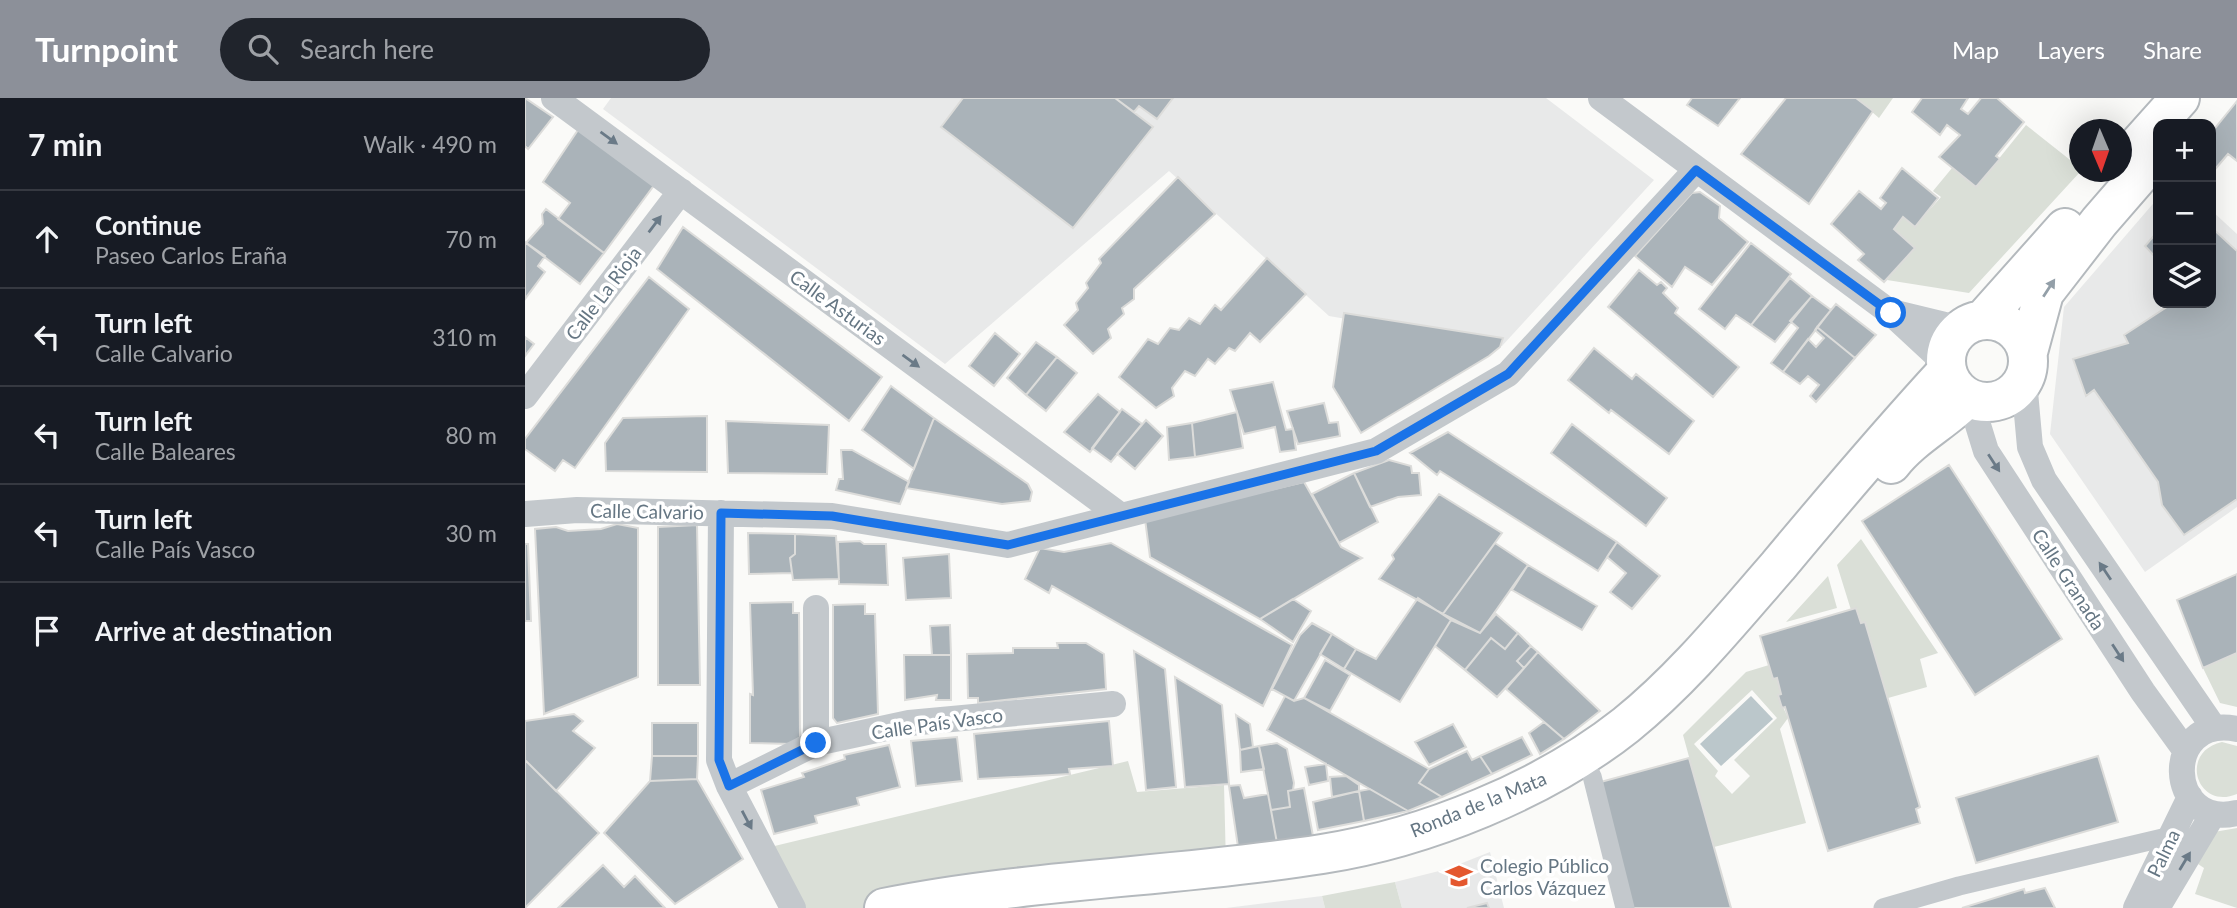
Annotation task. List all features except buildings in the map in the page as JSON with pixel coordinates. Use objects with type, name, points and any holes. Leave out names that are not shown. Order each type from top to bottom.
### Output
[{"type":"highway","points":[[2132,153],[2180,98]]},
{"type":"highway","points":[[2188,119],[2207,98]]},
{"type":"highway","points":[[2106,182],[1972,325],[1952,339],[1957,383],[1985,403],[2001,401],[2014,393],[2026,367],[2044,293],[2099,222],[2153,160]]},
{"type":"highway","points":[[1972,325],[1998,322],[2012,328],[2022,339],[2026,367]]},
{"type":"highway","name":"Ronda de la Mata","points":[[995,908],[1226,885],[1399,859],[1496,826],[1592,776],[1683,706],[1796,580],[1905,447],[1948,417],[1957,383]]},
{"type":"highway","name":"Ronda de la Mata","points":[[884,908],[947,897],[1323,854],[1391,839],[1517,792],[1590,751],[1665,691],[1957,383]]},
{"type":"street","name":"Calle Asturias","points":[[554,98],[1121,516]]},
{"type":"street","points":[[1601,98],[1891,313],[1957,383]]},
{"type":"street","name":"Calle Calvario","points":[[525,514],[577,510],[832,516],[1008,545],[1376,451],[1508,374],[1696,170]]},
{"type":"street","name":"Calle La Rioja","points":[[525,396],[681,191]]},
{"type":"street","points":[[1891,313],[1972,325]]},
{"type":"street","name":"Calle Granada","points":[[2026,367],[2030,447],[2044,480],[2225,728]]},
{"type":"street","name":"Calle Granada","points":[[1957,383],[1986,451],[2143,692],[2185,750]]},
{"type":"street","points":[[721,513],[719,760],[729,786],[793,908]]},
{"type":"street","points":[[816,608],[816,743]]},
{"type":"street","name":"Calle País Vasco","points":[[729,786],[816,743],[909,723],[1113,704]]},
{"type":"street","points":[[2225,728],[2202,733],[2185,750],[2181,762],[2182,783],[2190,797],[2225,814]]},
{"type":"street","points":[[1592,776],[1625,908]]},
{"type":"street","name":"Palma","points":[[2157,907],[2171,836],[2190,797]]},
{"type":"street","name":"Palma","points":[[2157,907],[2225,814]]},
{"type":"street","points":[[1883,908],[1959,886],[2171,836]]},
{"type":"shaded area","points":[[611,98],[1546,98],[1654,180],[1502,346],[1329,316],[1169,171],[945,364],[603,109]]},
{"type":"shaded area","points":[[1856,98],[1893,98],[1879,118]]},
{"type":"shaded area","points":[[2026,125],[2069,159],[2071,182],[1969,293],[1887,280],[1914,248],[1894,229],[1903,217],[1915,226],[1941,197],[1933,191],[1952,168],[1976,187]]},
{"type":"shaded area","points":[[2153,204],[2153,308],[2216,308],[2216,215],[2237,234],[2237,507],[2145,572],[2050,434],[2064,307]]},
{"type":"shaded area","points":[[1861,539],[1938,653],[1920,659],[1927,687],[1888,698],[1865,622],[1861,623],[1856,608],[1851,610],[1837,565]]},
{"type":"shaded area","points":[[1828,576],[1837,608],[1786,622]]},
{"type":"shaded area","points":[[2237,653],[2237,707],[2220,703],[2203,668]]},
{"type":"shaded area","points":[[1769,665],[1773,678],[1777,678],[1781,694],[1778,696],[1788,718],[1780,729],[1806,823],[1714,847],[1683,735],[1746,672]],"holes":[[[1752,690],[1777,718],[1734,760],[1750,776],[1732,794],[1715,776],[1718,771],[1694,744]]]},
{"type":"shaded area","points":[[1751,696],[1773,719],[1721,766],[1700,744]]},
{"type":"shaded area","points":[[2222,742],[2237,746],[2237,794],[2223,797],[2203,788],[2197,767],[2200,757],[2208,748]]},
{"type":"shaded area","points":[[1128,761],[1137,792],[1224,785],[1226,865],[888,908],[793,908],[762,849]]},
{"type":"shaded area","points":[[2237,828],[2237,908],[2195,894],[2204,868],[2198,864],[2214,832]]},
{"type":"shaded area","name":"Colegio Público Carlos Vázquez","points":[[1490,852],[1504,908],[1402,908],[1395,882],[1447,869]]},
{"type":"shaded area","points":[[1395,882],[1402,908],[1325,908],[1322,896]]},
{"type":"shaded area","points":[[1322,896],[1325,908],[1226,908]]},
{"type":"place","name":"Colegio Público Carlos Vázquez","points":[[1459,876]]},
{"type":"route","points":[[816,743],[729,786],[719,760],[721,513],[832,516],[1008,545],[1376,451],[1508,374],[1696,170],[1891,313]]}]
